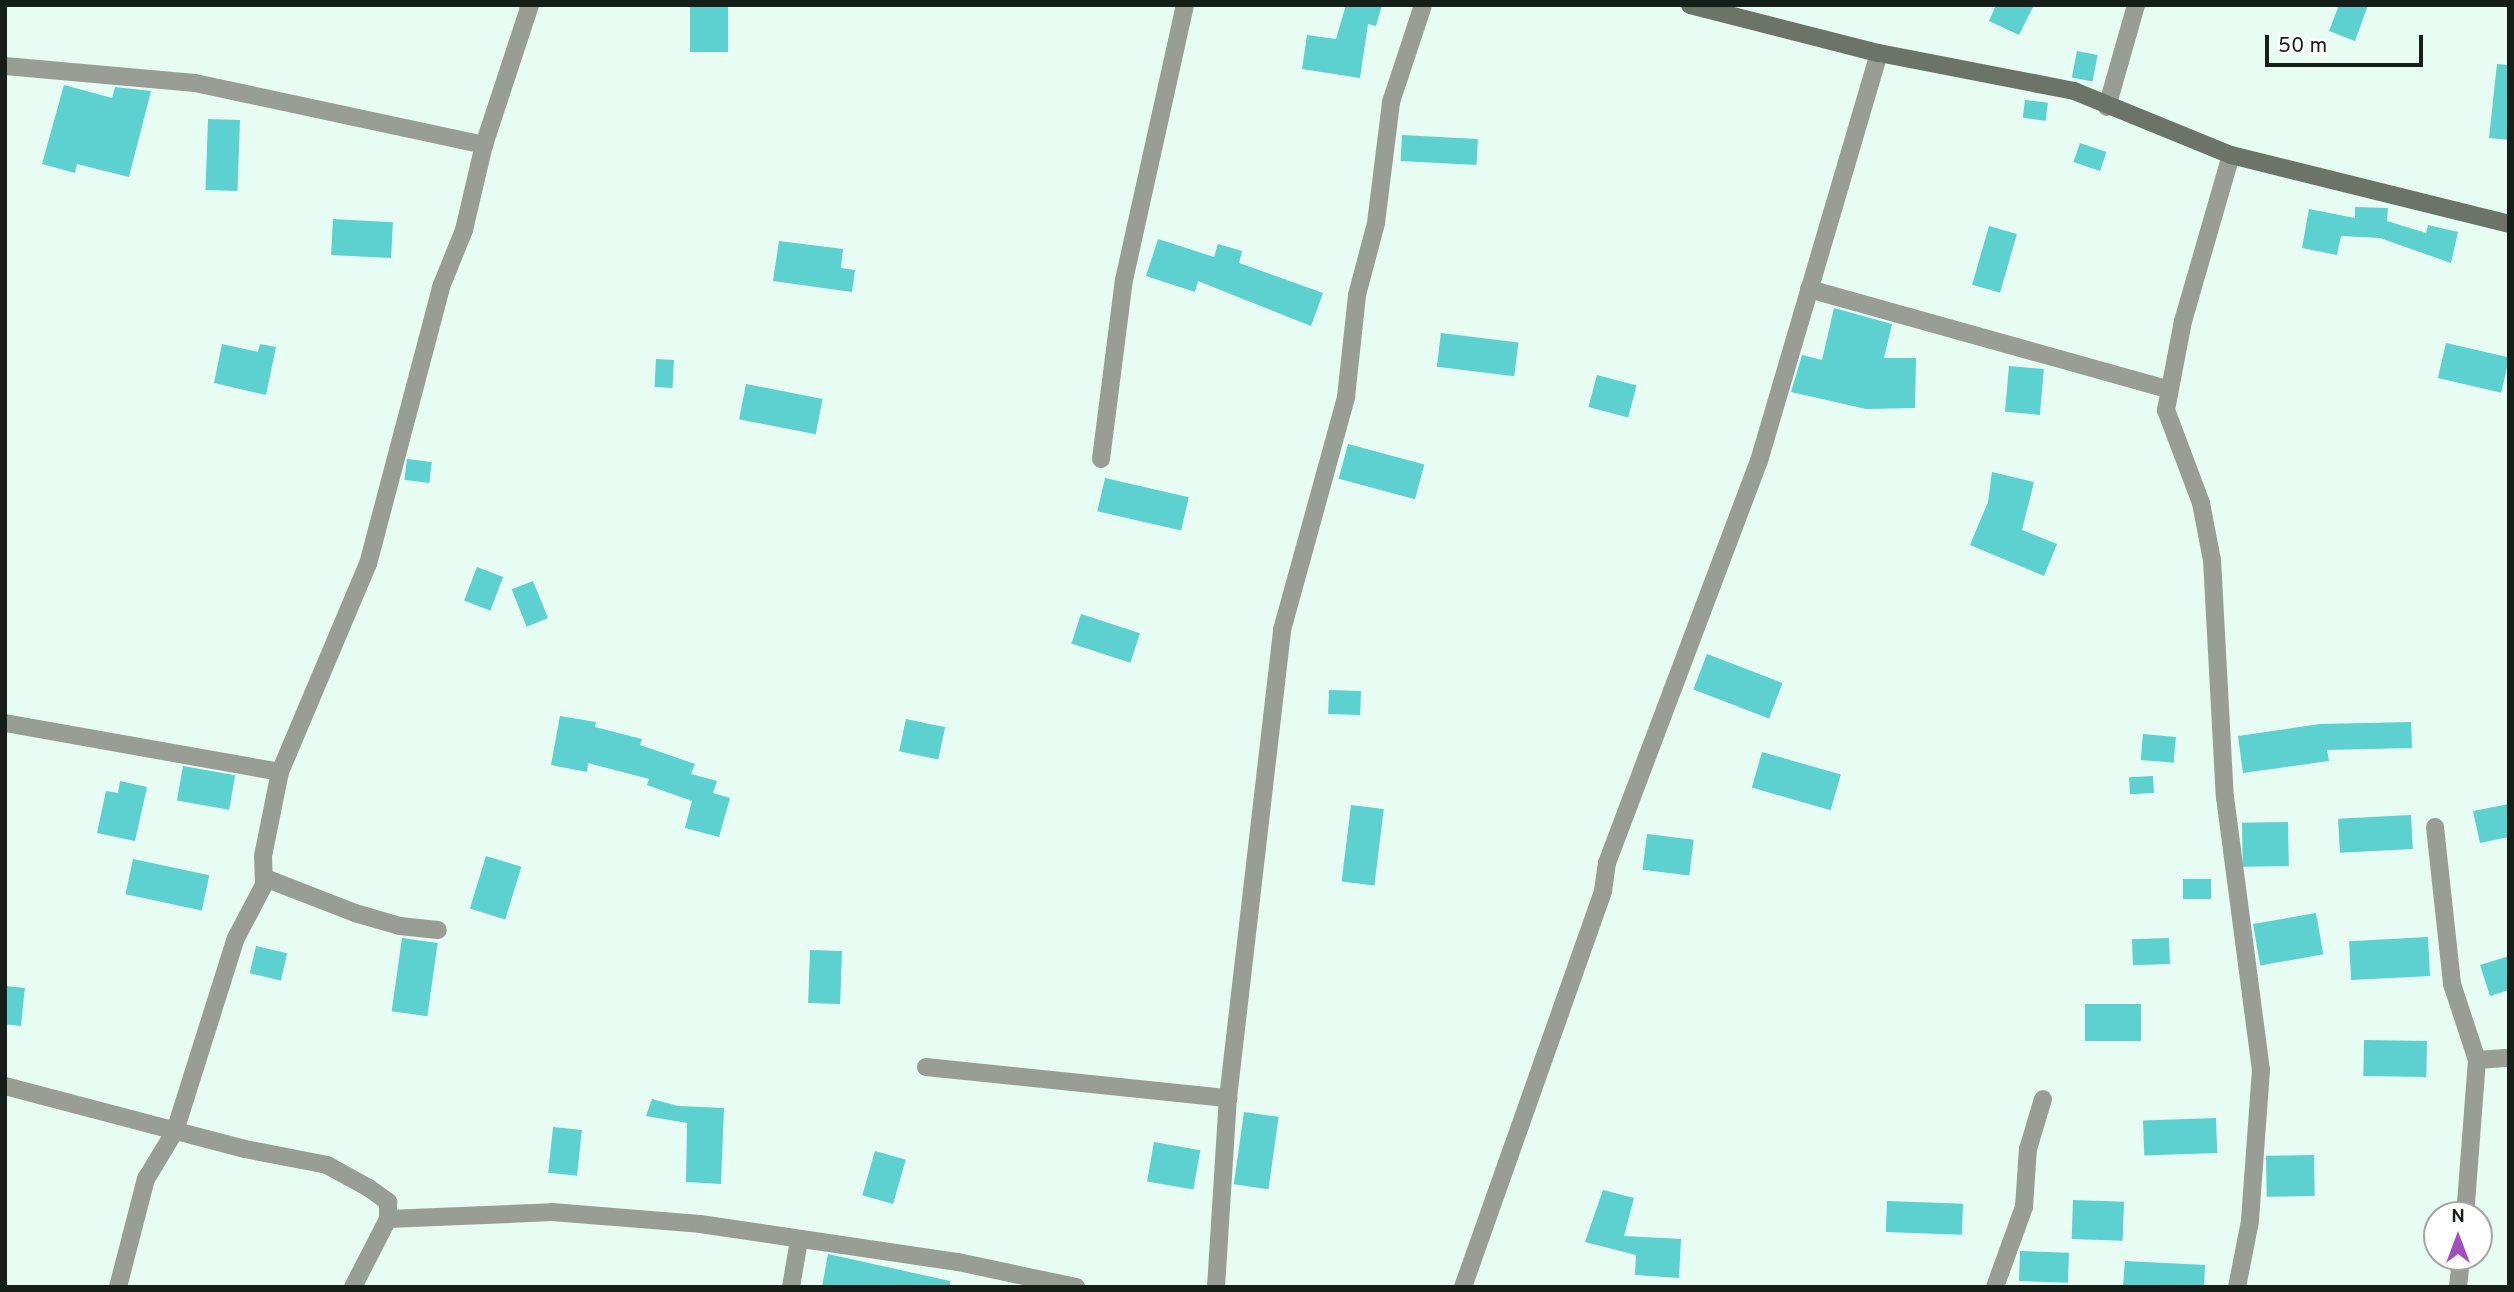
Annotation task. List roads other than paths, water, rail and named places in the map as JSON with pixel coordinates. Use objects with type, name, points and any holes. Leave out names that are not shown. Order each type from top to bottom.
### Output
[{"type":"street","points":[[118,1287],[146,1179],[175,1131],[236,938],[265,878],[263,856],[280,772],[368,564],[441,287],[475,196],[484,145],[530,5]]},
{"type":"street","points":[[1101,459],[1124,280],[1185,5]]},
{"type":"street","points":[[1216,1287],[1228,1098],[1282,630],[1346,397],[1355,309],[1376,223],[1391,102],[1423,5]]},
{"type":"street","points":[[1690,5],[1879,53],[2074,92],[2231,155],[2509,224]]},
{"type":"street","points":[[2107,107],[2136,5]]},
{"type":"street","points":[[1462,1287],[1603,891],[1607,863],[1759,461],[1879,53]]},
{"type":"street","points":[[5,66],[195,83],[484,145]]},
{"type":"street","points":[[2231,155],[2168,389],[2166,410],[2201,503],[2211,560],[2225,797],[2261,1070],[2250,1221],[2237,1287]]},
{"type":"street","points":[[1809,289],[2168,389]]},
{"type":"street","points":[[5,723],[280,772]]},
{"type":"street","points":[[2435,827],[2452,984],[2477,1059],[2466,1201]]},
{"type":"street","points":[[265,878],[355,913],[400,926],[438,930]]},
{"type":"street","points":[[2477,1059],[2509,1058]]},
{"type":"street","points":[[926,1067],[1228,1098]]},
{"type":"street","points":[[5,1086],[175,1131],[327,1165],[388,1202],[388,1219],[353,1287]]},
{"type":"street","points":[[1995,1287],[2024,1207],[2028,1149],[2043,1099]]},
{"type":"street","points":[[388,1219],[552,1212],[700,1224],[1020,1281],[1076,1287]]},
{"type":"street","points":[[791,1287],[799,1240]]}]
